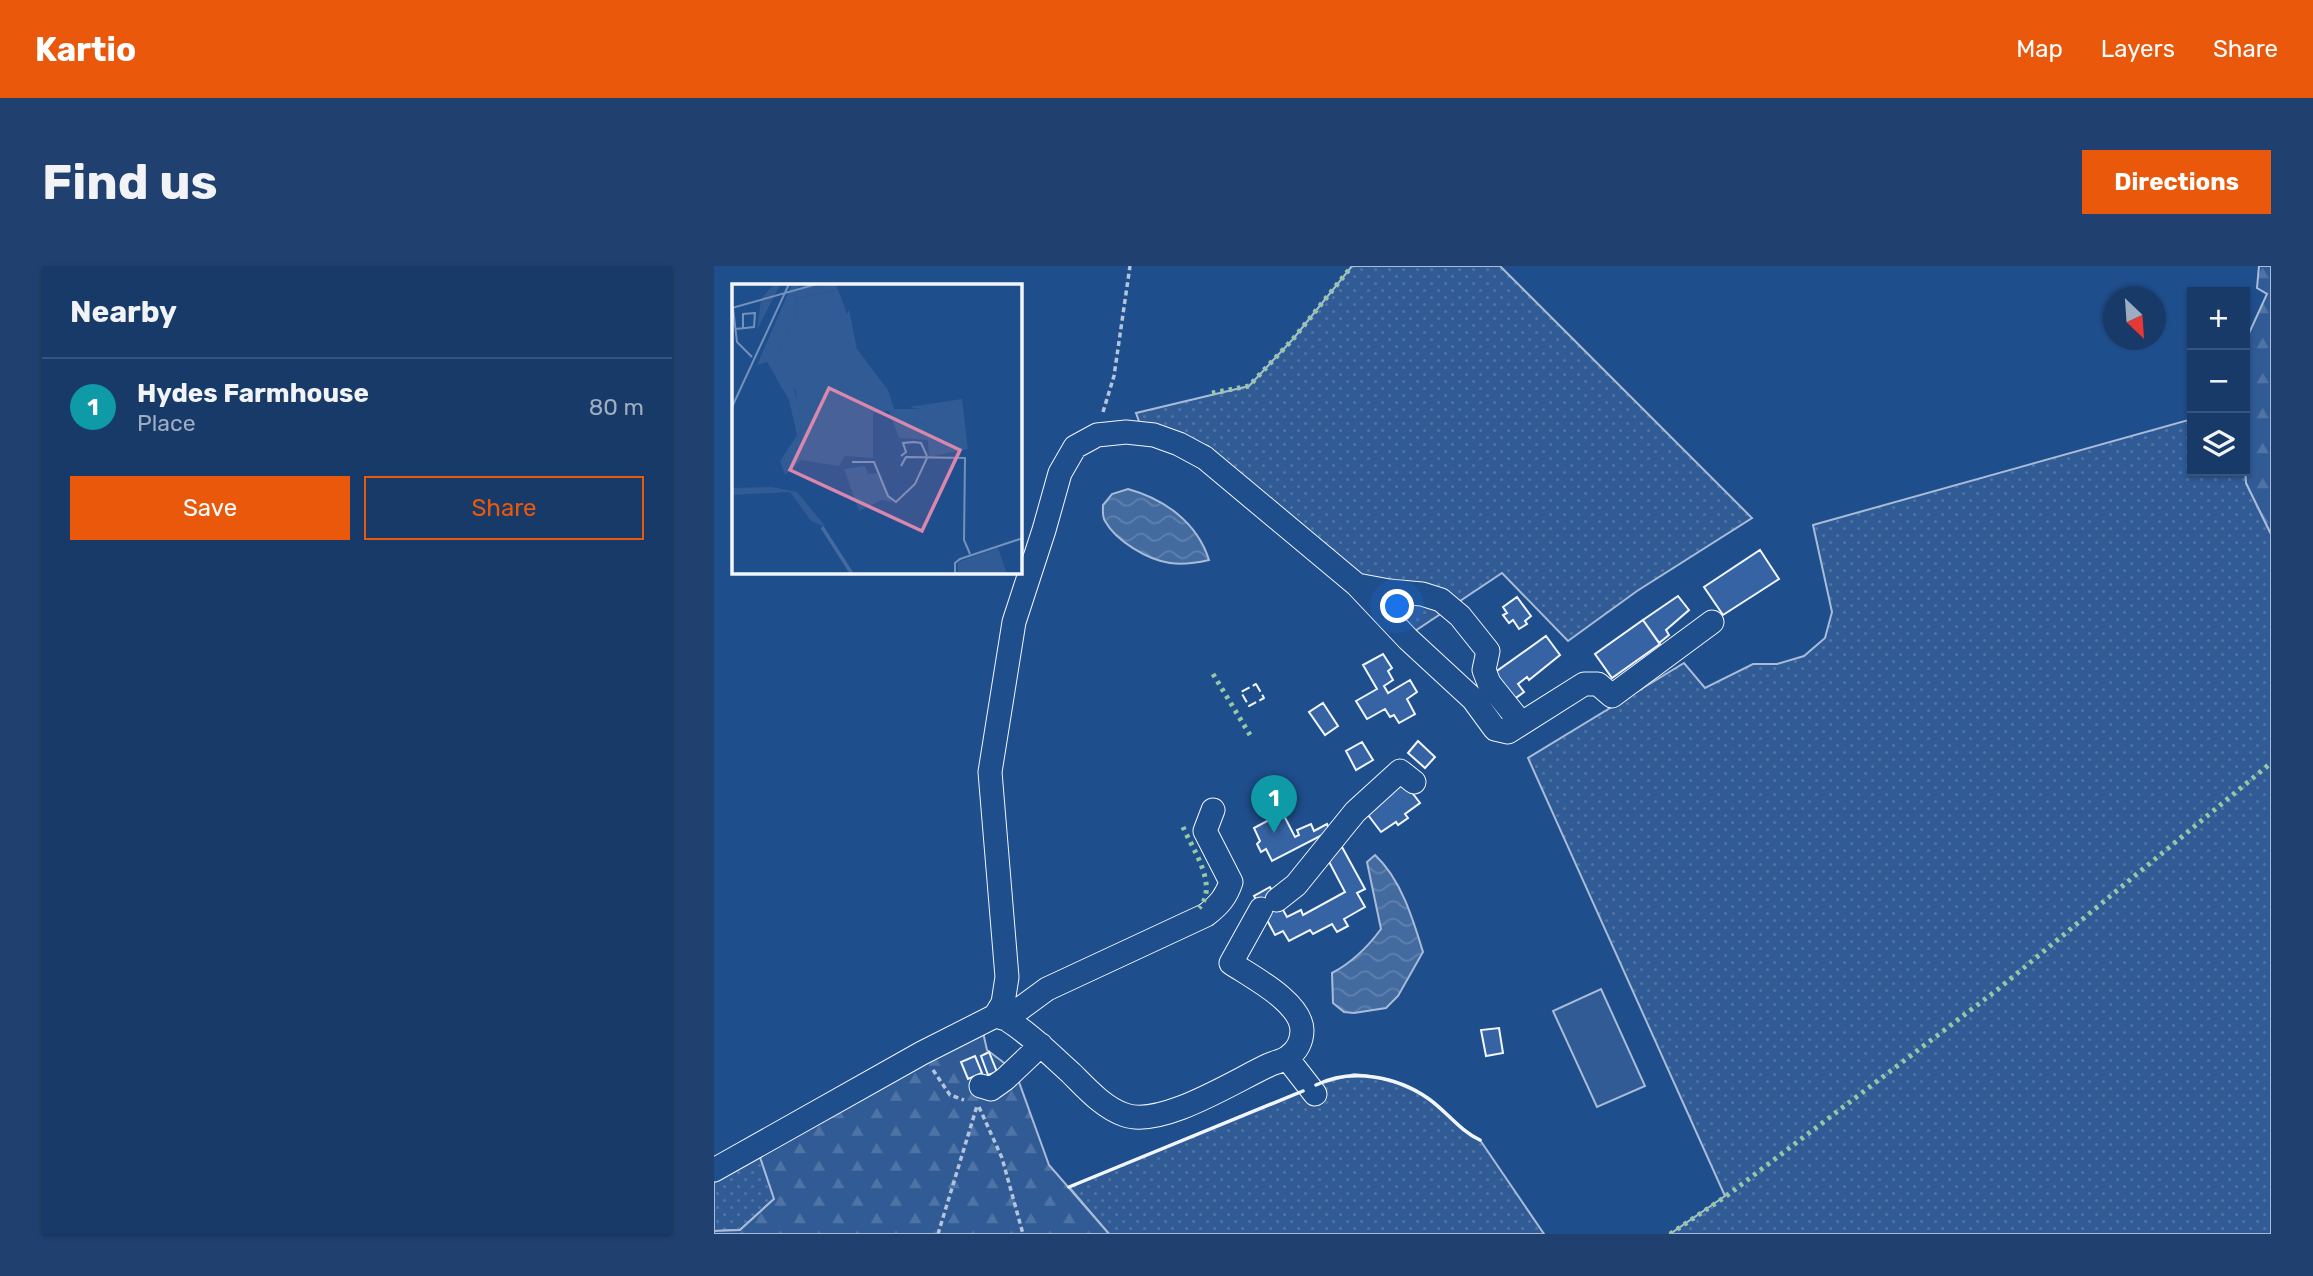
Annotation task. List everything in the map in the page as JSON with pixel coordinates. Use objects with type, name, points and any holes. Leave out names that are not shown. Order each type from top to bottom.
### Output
[{"type":"lane","points":[[1000,1017],[1007,977],[990,772],[1014,622],[1060,473],[1075,447],[1097,435],[1126,432],[1154,435],[1205,457],[1357,585],[1408,639],[1473,699],[1495,729],[1508,732],[1584,684],[1598,684],[1612,696],[1712,622]]},
{"type":"lane","points":[[1357,585],[1422,594],[1441,600],[1460,616],[1488,651],[1484,670],[1489,683],[1521,723]]},
{"type":"lane","points":[[1000,1017],[1041,1045],[1098,1099],[1128,1116],[1157,1114],[1197,1102],[1287,1058],[1300,1045],[1302,1029],[1299,1016],[1293,1007],[1269,988],[1231,963],[1269,904],[1296,885],[1354,812],[1400,771],[1414,782]]},
{"type":"lane","points":[[714,1170],[922,1053],[1000,1017],[1047,989],[1206,915],[1227,895],[1231,882],[1205,831],[1213,810]]},
{"type":"lane","points":[[979,1095],[1005,1079],[1041,1045]]},
{"type":"lane","points":[[1287,1058],[1315,1094]]},
{"type":"path","points":[[1097,435],[1114,376],[1130,266]]},
{"type":"path","points":[[922,1053],[950,1095],[979,1095]]},
{"type":"path","points":[[939,1234],[979,1095]]},
{"type":"path","points":[[979,1095],[1002,1158],[1023,1234]]},
{"type":"green space","points":[[1352,266],[1500,266],[1752,518],[1637,591],[1568,641],[1502,573],[1412,633],[1208,446],[1141,427],[1136,413],[1249,386],[1293,339]]},
{"type":"green space","points":[[2259,266],[2271,266],[2271,534],[2246,483],[2246,476],[2250,476],[2250,331],[2267,294],[2257,288]]},
{"type":"green space","points":[[2187,420],[2187,476],[2246,476],[2246,483],[2271,534],[2271,1234],[1670,1234],[1725,1196],[1528,758],[1684,663],[1705,688],[1753,664],[1777,664],[1804,656],[1825,638],[1832,612],[1813,525]]},
{"type":"green space","points":[[982,1028],[987,1050],[1015,1071],[1049,1165],[1109,1234],[714,1234],[714,1231],[740,1230],[774,1199],[760,1157]]},
{"type":"green space","points":[[1354,1074],[1389,1081],[1422,1095],[1480,1140],[1544,1234],[1109,1234],[1069,1187],[1316,1085]]},
{"type":"green space","points":[[760,1157],[775,1198],[740,1230],[714,1231],[714,1182]]},
{"type":"shaded area","points":[[1601,989],[1645,1086],[1597,1107],[1553,1011]]},
{"type":"water","points":[[1128,489],[1154,499],[1188,523],[1204,546],[1209,560],[1185,564],[1161,561],[1133,548],[1117,536],[1104,519],[1103,505],[1112,494]]},
{"type":"water","points":[[1375,855],[1399,888],[1423,952],[1398,996],[1386,1008],[1344,1012],[1333,1003],[1332,973],[1359,954],[1381,929],[1367,862]]},
{"type":"building","points":[[1760,550],[1779,579],[1723,615],[1704,587]]},
{"type":"building","points":[[1678,596],[1689,610],[1666,630],[1669,635],[1659,643],[1643,620]]},
{"type":"building","points":[[1517,597],[1531,616],[1525,621],[1527,624],[1519,629],[1513,620],[1509,623],[1503,615],[1507,613],[1503,607]]},
{"type":"building","points":[[1643,620],[1660,644],[1612,678],[1595,654]]},
{"type":"building","points":[[1546,636],[1560,655],[1529,680],[1527,677],[1518,684],[1524,692],[1513,700],[1494,673]]},
{"type":"building","points":[[1383,654],[1392,668],[1388,671],[1393,680],[1384,686],[1388,693],[1410,680],[1417,692],[1407,699],[1415,714],[1399,723],[1394,715],[1390,717],[1385,709],[1367,719],[1356,701],[1377,689],[1363,665]]},
{"type":"building","points":[[1323,703],[1338,726],[1325,735],[1309,712]]},
{"type":"building","points":[[1418,741],[1435,757],[1425,768],[1408,753]]},
{"type":"building","points":[[1362,742],[1373,760],[1356,770],[1346,751]]},
{"type":"building","points":[[1404,782],[1420,803],[1405,814],[1408,818],[1381,832],[1365,811]]},
{"type":"building","points":[[1280,808],[1295,837],[1299,835],[1297,830],[1311,824],[1314,831],[1327,824],[1330,831],[1272,861],[1266,849],[1261,852],[1257,844],[1260,841],[1254,828],[1269,820],[1266,815]]},
{"type":"building","points":[[1342,847],[1365,889],[1357,893],[1365,907],[1344,919],[1348,926],[1337,932],[1332,924],[1313,934],[1310,930],[1289,941],[1283,931],[1275,935],[1254,896],[1270,887],[1287,917],[1301,910],[1303,915],[1345,892],[1326,856]]},
{"type":"building","points":[[1499,1028],[1503,1053],[1486,1056],[1481,1030]]},
{"type":"building","points":[[989,1052],[997,1072],[988,1075],[981,1056]]},
{"type":"building","points":[[975,1056],[982,1073],[968,1079],[961,1062]]},
{"type":"hedge","points":[[1212,393],[1249,386],[1293,339],[1352,266]]},
{"type":"hedge","points":[[1213,674],[1250,735]]},
{"type":"hedge","points":[[1670,1234],[1725,1197],[1997,990],[2271,763]]},
{"type":"hedge","points":[[1183,827],[1198,857],[1205,879],[1204,899],[1199,908]]},
{"type":"fence","points":[[1256,684],[1264,698],[1249,706],[1241,692],[1256,684]]},
{"type":"wall","points":[[1316,1085],[1359,1076],[1403,1085],[1429,1099],[1480,1140]]},
{"type":"wall","points":[[1069,1187],[1303,1091]]},
{"type":"place","name":"Hydes Farmhouse","points":[[1274,833]]}]
